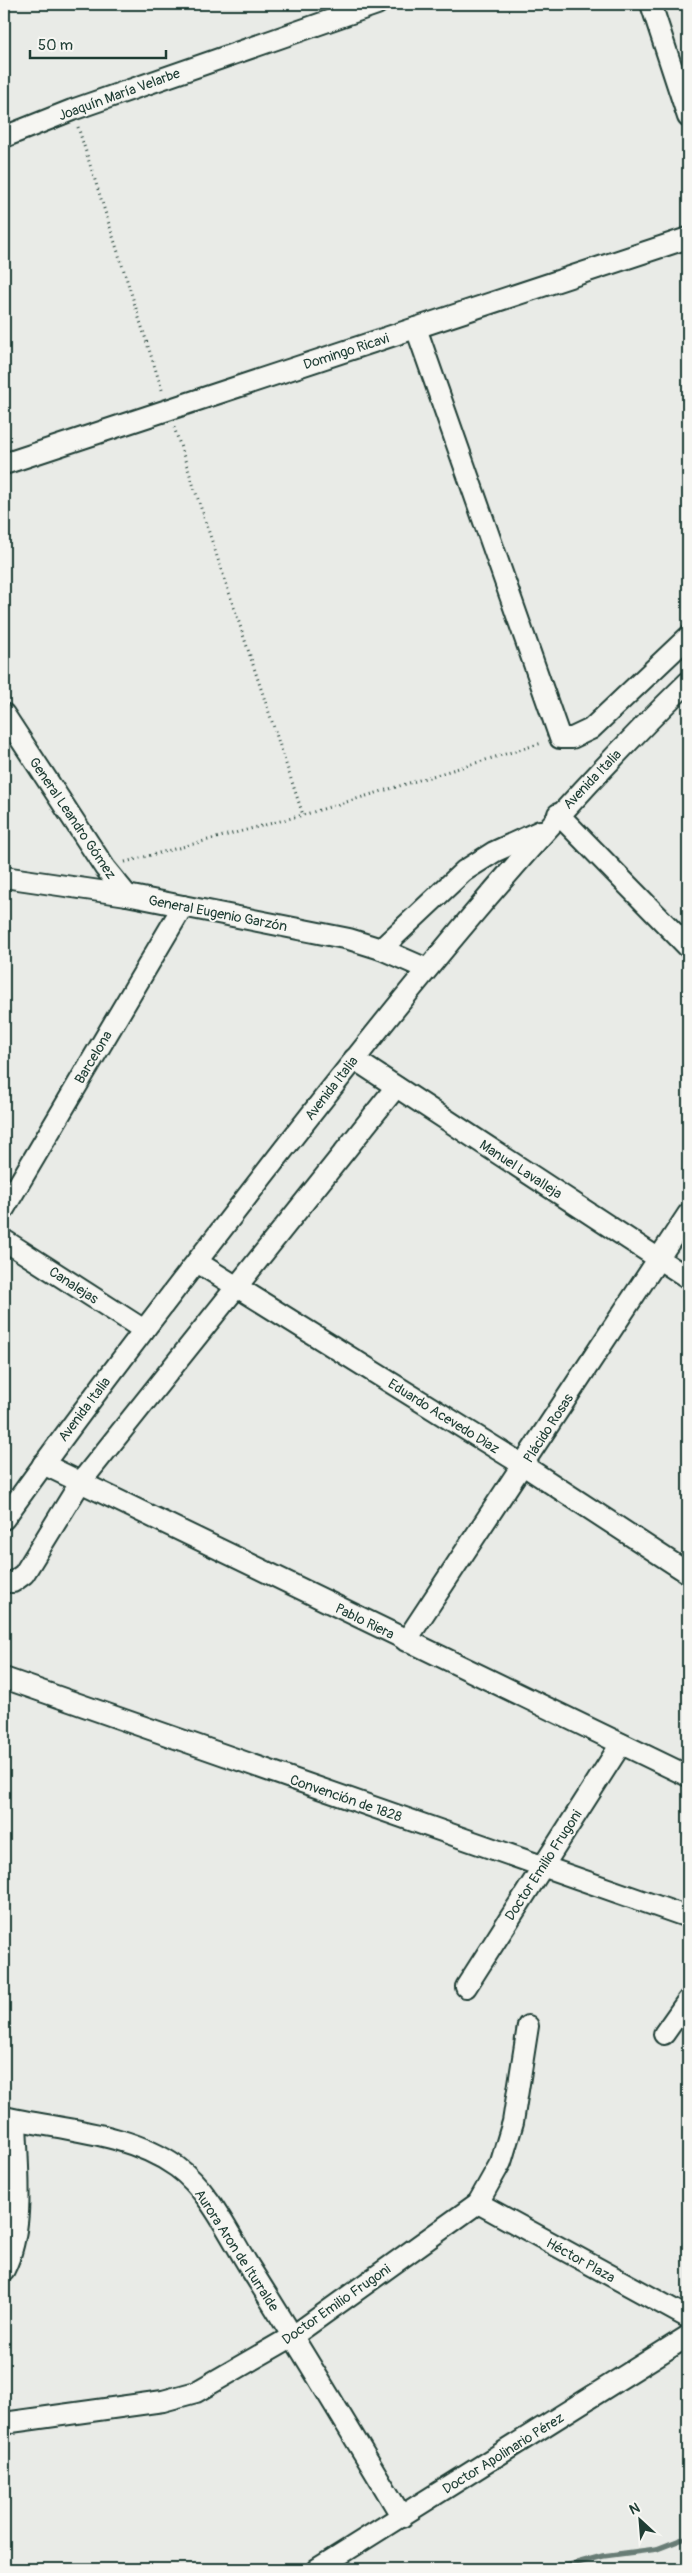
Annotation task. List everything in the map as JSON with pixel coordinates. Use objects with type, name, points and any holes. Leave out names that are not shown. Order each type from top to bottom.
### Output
[{"type":"street","name":"Joaquín María Velarbe","points":[[4,137],[72,110],[376,4]]},
{"type":"street","points":[[651,4],[688,116]]},
{"type":"street","name":"Domingo Ricavi","points":[[4,464],[688,238]]},
{"type":"street","points":[[416,328],[560,738],[572,738],[591,729],[688,637]]},
{"type":"street","name":"Avenida Italia","points":[[4,1519],[144,1330],[354,1059],[427,969],[552,822],[688,682]]},
{"type":"street","name":"General Leandro Gómez","points":[[4,714],[105,868],[127,895]]},
{"type":"street","points":[[381,949],[464,871],[494,852],[552,822],[688,947]]},
{"type":"street","name":"General Eugenio Garzón","points":[[4,878],[127,895],[349,939],[381,949],[427,969]]},
{"type":"street","name":"Barcelona","points":[[4,1209],[183,906]]},
{"type":"street","name":"Manuel Lavalleja","points":[[354,1059],[688,1278]]},
{"type":"street","points":[[4,1582],[13,1582],[24,1574],[80,1482],[396,1087]]},
{"type":"street","name":"Plácido Rosas","points":[[406,1641],[688,1214]]},
{"type":"street","name":"Canalejas","points":[[4,1240],[144,1330]]},
{"type":"street","name":"Eduardo Acevedo Diaz","points":[[197,1262],[523,1465],[688,1573]]},
{"type":"street","name":"Pablo Riera","points":[[43,1464],[688,1776]]},
{"type":"street","name":"Convención de 1828","points":[[4,1678],[688,1917]]},
{"type":"street","name":"Doctor Emilio Frugoni","points":[[466,1987],[621,1744]]},
{"type":"street","points":[[664,2034],[688,2000]]},
{"type":"street","name":"Doctor Emilio Frugoni","points":[[4,2423],[163,2401],[196,2392],[293,2336],[478,2203],[501,2162],[513,2122],[528,2026]]},
{"type":"street","points":[[6,2261],[17,2216],[10,2118]]},
{"type":"street","name":"Aurora Aron de Iturralde","points":[[10,2118],[118,2140],[148,2152],[178,2168],[202,2192],[293,2336],[402,2517]]},
{"type":"street","name":"Héctor Plaza","points":[[478,2203],[687,2309],[685,2338]]},
{"type":"street","name":"Doctor Apolinario Pérez","points":[[317,2569],[685,2338]]},
{"type":"path","points":[[72,110],[303,815]]},
{"type":"path","points":[[105,868],[303,815],[560,738]]},
{"type":"waterway","points":[[555,2569],[603,2556],[657,2549],[688,2537]]}]
